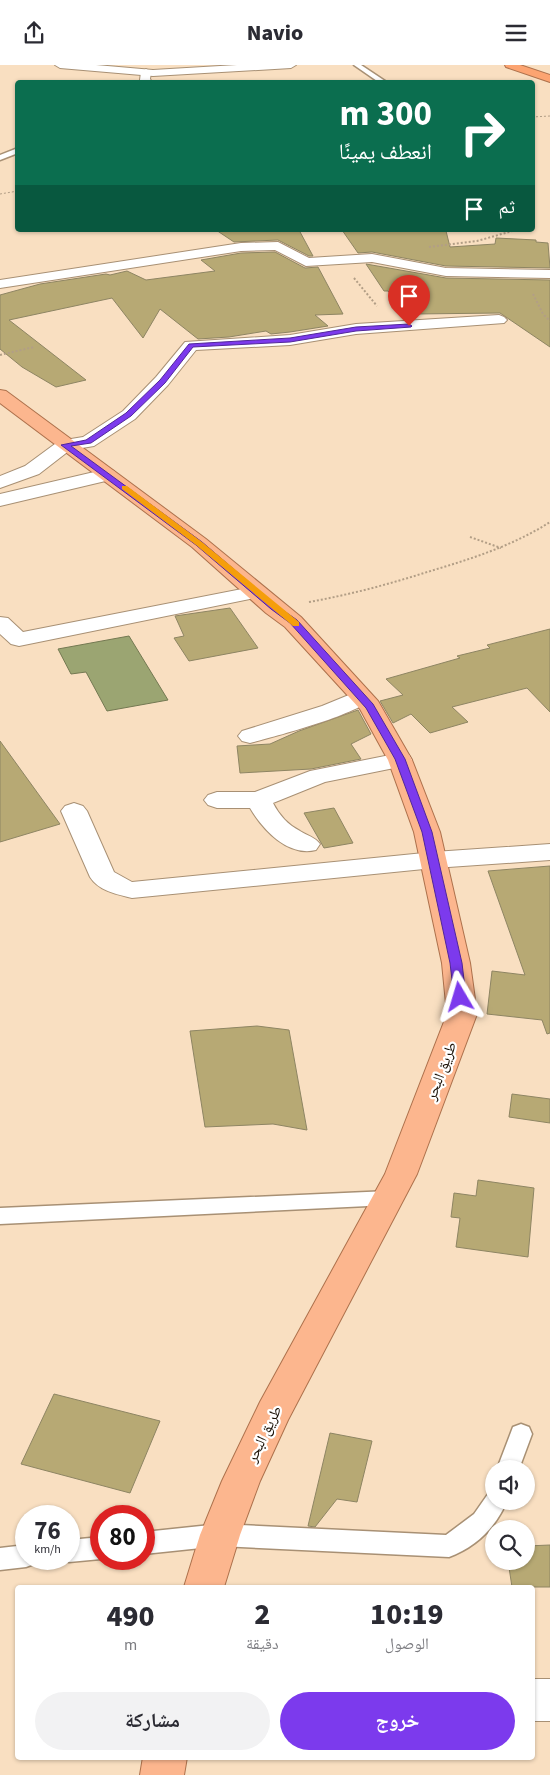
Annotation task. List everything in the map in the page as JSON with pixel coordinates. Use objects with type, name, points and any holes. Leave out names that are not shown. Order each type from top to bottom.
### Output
[{"type":"highway","points":[[510,65],[550,79]]},
{"type":"highway","points":[[539,65],[550,70]]},
{"type":"highway","name":"طريق البحر","points":[[0,395],[199,543],[265,600],[294,621],[370,706],[400,759],[427,832],[456,963],[462,1014],[401,1174],[273,1413],[241,1481],[220,1535],[205,1585]]},
{"type":"highway","points":[[162,1775],[164,1760]]},
{"type":"street","points":[[60,65],[147,77],[186,72],[292,65]]},
{"type":"street","points":[[0,284],[259,245],[278,246],[300,260],[314,262],[372,258],[446,272],[550,274]]},
{"type":"street","points":[[0,482],[32,470],[65,445],[88,441],[129,415],[162,381],[191,345],[257,343],[290,340],[356,329],[500,320]]},
{"type":"street","points":[[0,500],[107,475]]},
{"type":"street","points":[[0,623],[19,639],[265,600]]},
{"type":"street","points":[[250,736],[330,711],[362,697]]},
{"type":"street","points":[[217,799],[259,800],[319,776],[400,759]]},
{"type":"street","points":[[259,800],[268,818],[291,839],[307,844]]},
{"type":"street","points":[[74,811],[103,877],[116,886],[132,890],[434,860],[550,852]]},
{"type":"street","points":[[535,1701],[550,1700]]},
{"type":"lane","points":[[357,65],[380,80]]},
{"type":"lane","points":[[0,158],[15,151]]},
{"type":"lane","points":[[0,1216],[388,1198]]},
{"type":"lane","points":[[511,1460],[521,1435]]},
{"type":"lane","points":[[155,1542],[220,1535],[449,1546],[469,1533],[493,1510]]},
{"type":"lane","points":[[0,1559],[15,1557]]},
{"type":"path","points":[[535,117],[550,116]]},
{"type":"path","points":[[0,194],[15,192]]},
{"type":"path","points":[[425,248],[477,241],[509,232]]},
{"type":"path","points":[[314,262],[344,272],[354,278],[380,310]]},
{"type":"path","points":[[533,273],[526,277],[527,282],[536,303],[550,321]]},
{"type":"path","points":[[0,355],[34,347]]},
{"type":"path","points":[[265,600],[330,599],[414,576],[501,548],[536,532],[550,522]]},
{"type":"path","points":[[470,537],[501,548]]},
{"type":"shaded area","points":[[129,636],[168,700],[107,711],[86,672],[71,674],[58,649]]},
{"type":"building","points":[[219,232],[300,232],[313,256],[309,256],[278,240],[234,242]]},
{"type":"building","points":[[343,232],[446,232],[450,247],[495,244],[496,238],[536,240],[536,242],[548,243],[550,268],[446,266],[372,252],[358,253]]},
{"type":"building","points":[[275,252],[305,268],[318,267],[343,314],[315,315],[328,326],[271,334],[266,331],[229,337],[198,339],[160,309],[143,338],[112,298],[9,320],[86,380],[56,387],[22,367],[0,349],[0,295],[40,284],[127,271],[146,280],[215,271],[201,260],[241,253]]},
{"type":"building","points":[[366,264],[446,278],[550,280],[550,347],[500,313],[415,314],[406,309],[388,291],[384,291]]},
{"type":"building","points":[[230,608],[258,648],[189,661],[174,638],[184,636],[175,616]]},
{"type":"building","points":[[550,629],[550,712],[527,688],[452,707],[468,722],[430,733],[411,714],[393,723],[380,701],[403,695],[386,679],[460,658],[457,656],[490,648],[487,645]]},
{"type":"building","points":[[358,710],[371,734],[351,744],[361,759],[311,769],[240,773],[237,746],[270,744],[299,731]]},
{"type":"building","points":[[0,741],[60,824],[0,842]]},
{"type":"building","points":[[334,808],[353,843],[324,848],[304,813]]},
{"type":"building","points":[[550,866],[550,1033],[547,1034],[542,1020],[487,1014],[492,971],[525,975],[488,871]]},
{"type":"building","points":[[257,1026],[289,1030],[307,1130],[273,1124],[205,1127],[190,1031]]},
{"type":"building","points":[[512,1094],[550,1099],[550,1123],[509,1117]]},
{"type":"building","points":[[478,1180],[534,1188],[528,1257],[456,1247],[460,1218],[451,1217],[454,1193],[476,1196]]},
{"type":"building","points":[[54,1394],[160,1421],[130,1493],[21,1464]]},
{"type":"building","points":[[330,1433],[372,1441],[357,1502],[337,1499],[315,1527],[308,1526]]},
{"type":"building","points":[[550,1545],[550,1587],[512,1585],[509,1570],[535,1570],[535,1546]]},
{"type":"slow traffic","points":[[125,488],[199,543],[296,624]]},
{"type":"route","points":[[409,326],[356,329],[290,340],[191,345],[162,381],[129,415],[88,441],[65,445],[199,543],[274,607],[294,621],[370,706],[400,759],[427,832],[456,963],[460,997]]}]
